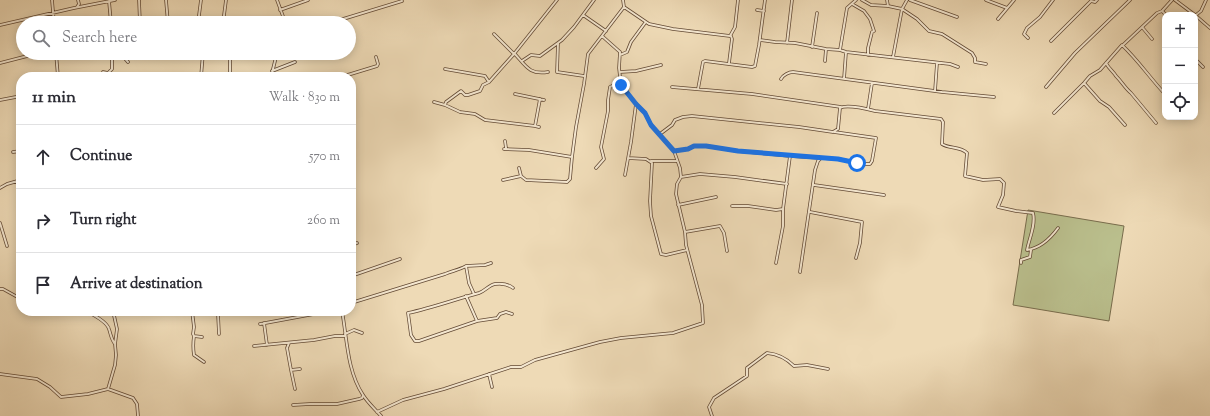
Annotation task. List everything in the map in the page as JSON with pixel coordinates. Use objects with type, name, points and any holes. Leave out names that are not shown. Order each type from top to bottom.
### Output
[{"type":"street","points":[[52,0],[53,16]]},
{"type":"street","points":[[77,8],[79,4],[78,0]]},
{"type":"street","points":[[40,16],[115,0]]},
{"type":"street","points":[[139,0],[140,16]]},
{"type":"street","points":[[166,0],[167,16]]},
{"type":"street","points":[[199,16],[201,0]]},
{"type":"street","points":[[224,16],[226,0]]},
{"type":"street","points":[[277,0],[283,16]]},
{"type":"street","points":[[280,10],[308,0]]},
{"type":"street","points":[[445,105],[460,91],[465,95],[468,95],[480,91],[483,85],[489,82],[544,19],[557,0]]},
{"type":"street","points":[[522,62],[531,55],[540,56],[558,43],[574,27],[594,0]]},
{"type":"street","points":[[519,168],[521,176],[526,180],[567,182],[570,179],[576,127],[588,54],[624,7],[623,0]]},
{"type":"street","points":[[729,63],[732,39],[730,36],[735,27],[738,0]]},
{"type":"street","points":[[698,89],[703,62],[705,61],[754,67],[760,40],[765,0]]},
{"type":"street","points":[[787,43],[792,0]]},
{"type":"street","points":[[840,50],[846,10],[848,6],[856,0]]},
{"type":"street","points":[[862,0],[871,5],[902,9],[917,19],[929,31],[942,34],[972,53],[975,58],[975,62],[986,64]]},
{"type":"street","points":[[887,0],[888,6]]},
{"type":"street","points":[[893,57],[902,9],[909,0],[957,17]]},
{"type":"street","points":[[986,0],[1007,8]]},
{"type":"street","points":[[998,19],[1014,0]]},
{"type":"street","points":[[1028,38],[1024,34],[1025,30],[1040,17],[1053,0]]},
{"type":"street","points":[[1051,41],[1090,1],[1095,2],[1097,0]]},
{"type":"street","points":[[1046,87],[1075,53],[1130,0]]},
{"type":"street","points":[[1054,113],[1084,83],[1086,79],[1100,70],[1122,45],[1162,11],[1172,0]]},
{"type":"street","points":[[1176,0],[1190,12]]},
{"type":"street","points":[[1198,14],[1201,11],[1206,0]]},
{"type":"street","points":[[109,1],[110,16]]},
{"type":"street","points":[[353,16],[402,1]]},
{"type":"street","points":[[79,4],[86,6]]},
{"type":"street","points":[[852,4],[864,11],[870,19],[874,31],[872,32],[868,55]]},
{"type":"street","points":[[624,7],[636,14],[645,23],[672,29],[730,36]]},
{"type":"street","points":[[757,10],[764,12]]},
{"type":"street","points":[[812,47],[817,13]]},
{"type":"street","points":[[583,14],[606,30]]},
{"type":"street","points":[[1198,18],[1210,28]]},
{"type":"street","points":[[0,25],[16,21]]},
{"type":"street","points":[[620,55],[627,52],[631,42],[645,23]]},
{"type":"street","points":[[1142,27],[1152,39]]},
{"type":"street","points":[[494,34],[526,68],[533,72],[548,72]]},
{"type":"street","points":[[377,412],[403,400],[444,389],[511,367],[521,367],[549,356],[600,342],[621,338],[673,333],[703,323],[701,300],[687,250],[685,232],[678,205],[676,190],[677,184],[681,177],[680,168],[674,151],[651,125],[645,113],[636,104],[620,82],[619,50],[602,36]]},
{"type":"street","points":[[760,40],[795,43],[868,55],[950,64],[958,67]]},
{"type":"street","points":[[558,43],[557,72],[584,76]]},
{"type":"street","points":[[1122,45],[1136,58],[1151,80],[1162,91]]},
{"type":"street","points":[[825,62],[826,49]]},
{"type":"street","points":[[844,79],[846,52]]},
{"type":"street","points":[[356,72],[377,66],[378,64],[376,57]]},
{"type":"street","points":[[0,63],[16,59]]},
{"type":"street","points":[[57,60],[58,72]]},
{"type":"street","points":[[109,72],[112,70],[112,60]]},
{"type":"street","points":[[201,72],[202,60]]},
{"type":"street","points":[[230,60],[230,72]]},
{"type":"street","points":[[272,71],[275,60]]},
{"type":"street","points":[[272,71],[295,62]]},
{"type":"street","points":[[1198,62],[1203,67]]},
{"type":"street","points":[[935,91],[937,63]]},
{"type":"street","points":[[1106,63],[1110,70],[1118,77],[1156,123]]},
{"type":"street","points":[[620,72],[636,71],[661,65]]},
{"type":"street","points":[[445,69],[485,76],[489,82]]},
{"type":"street","points":[[781,79],[790,72],[935,91],[994,97]]},
{"type":"street","points":[[596,168],[604,159],[601,148],[608,111],[610,87],[620,82]]},
{"type":"street","points":[[868,109],[872,83]]},
{"type":"street","points":[[1084,83],[1125,125]]},
{"type":"street","points":[[672,87],[752,94],[942,120],[942,144],[963,150],[967,153],[965,176],[983,180],[1000,179],[1004,183],[1003,195],[998,207],[1033,213],[1032,234],[1027,250],[1038,248],[1050,239],[1058,228]]},
{"type":"street","points":[[515,94],[544,100]]},
{"type":"street","points":[[0,100],[16,97]]},
{"type":"street","points":[[535,126],[540,99]]},
{"type":"street","points":[[434,102],[460,112],[475,114],[485,120],[539,127]]},
{"type":"street","points":[[624,175],[636,104]]},
{"type":"street","points":[[833,132],[838,129],[839,112],[842,107]]},
{"type":"street","points":[[660,134],[672,125],[675,120],[692,116],[799,127],[876,138],[872,161],[870,164],[838,159],[734,151],[706,146],[694,146],[688,149],[674,151]]},
{"type":"street","points":[[505,140],[505,149],[572,156]]},
{"type":"street","points":[[776,263],[783,226],[783,209],[790,156]]},
{"type":"street","points":[[628,158],[646,159],[650,161],[677,161]]},
{"type":"street","points":[[800,272],[818,161],[821,158]]},
{"type":"street","points":[[650,161],[653,169],[651,216],[661,254],[666,255],[687,250]]},
{"type":"street","points":[[681,177],[700,174],[787,184]]},
{"type":"street","points":[[503,180],[521,176]]},
{"type":"street","points":[[0,188],[16,182]]},
{"type":"street","points":[[814,185],[884,195]]},
{"type":"street","points":[[678,205],[716,197]]},
{"type":"street","points":[[732,206],[748,206],[776,210],[783,209]]},
{"type":"street","points":[[810,212],[862,222],[860,242],[856,258]]},
{"type":"street","points":[[0,223],[7,246]]},
{"type":"street","points":[[685,232],[720,226],[724,233],[727,251]]},
{"type":"street","points":[[1021,263],[1021,260],[1030,257],[1031,250]]},
{"type":"street","points":[[356,274],[400,259]]},
{"type":"street","points":[[356,301],[445,274],[453,270],[458,270],[466,266],[485,265],[491,263]]},
{"type":"street","points":[[466,266],[469,283],[474,294]]},
{"type":"street","points":[[512,314],[506,312],[500,314],[496,318],[477,321],[416,341],[411,334],[408,313],[481,292],[495,284],[504,284],[513,288]]},
{"type":"street","points":[[0,289],[3,289],[16,296]]},
{"type":"street","points":[[465,296],[477,321]]},
{"type":"street","points":[[95,316],[108,327],[111,338],[115,344]]},
{"type":"street","points":[[108,389],[116,360],[115,344],[117,329],[114,316]]},
{"type":"street","points":[[193,316],[194,327],[192,334],[194,336],[194,355],[204,362]]},
{"type":"street","points":[[218,316],[219,334]]},
{"type":"street","points":[[260,324],[298,316]]},
{"type":"street","points":[[343,316],[353,372],[363,395],[381,416]]},
{"type":"street","points":[[264,323],[267,345]]},
{"type":"street","points":[[254,346],[345,335],[354,330],[362,332]]},
{"type":"street","points":[[194,336],[202,337]]},
{"type":"street","points":[[290,342],[287,348],[295,389]]},
{"type":"street","points":[[712,416],[709,406],[714,398],[747,376],[748,368],[767,353],[778,354],[794,366],[807,365],[828,369]]},
{"type":"street","points":[[291,370],[300,369]]},
{"type":"street","points":[[0,374],[40,380],[61,397],[88,394],[108,389],[132,398],[137,404],[138,416]]},
{"type":"street","points":[[489,374],[492,387]]},
{"type":"street","points":[[293,405],[337,404],[362,398],[363,395]]},
{"type":"green space","points":[[1028,210],[1124,226],[1109,321],[1013,305]]},
{"type":"route","points":[[621,85],[645,113],[651,125],[674,151],[688,149],[694,146],[706,146],[734,151],[838,159],[857,163]]}]
